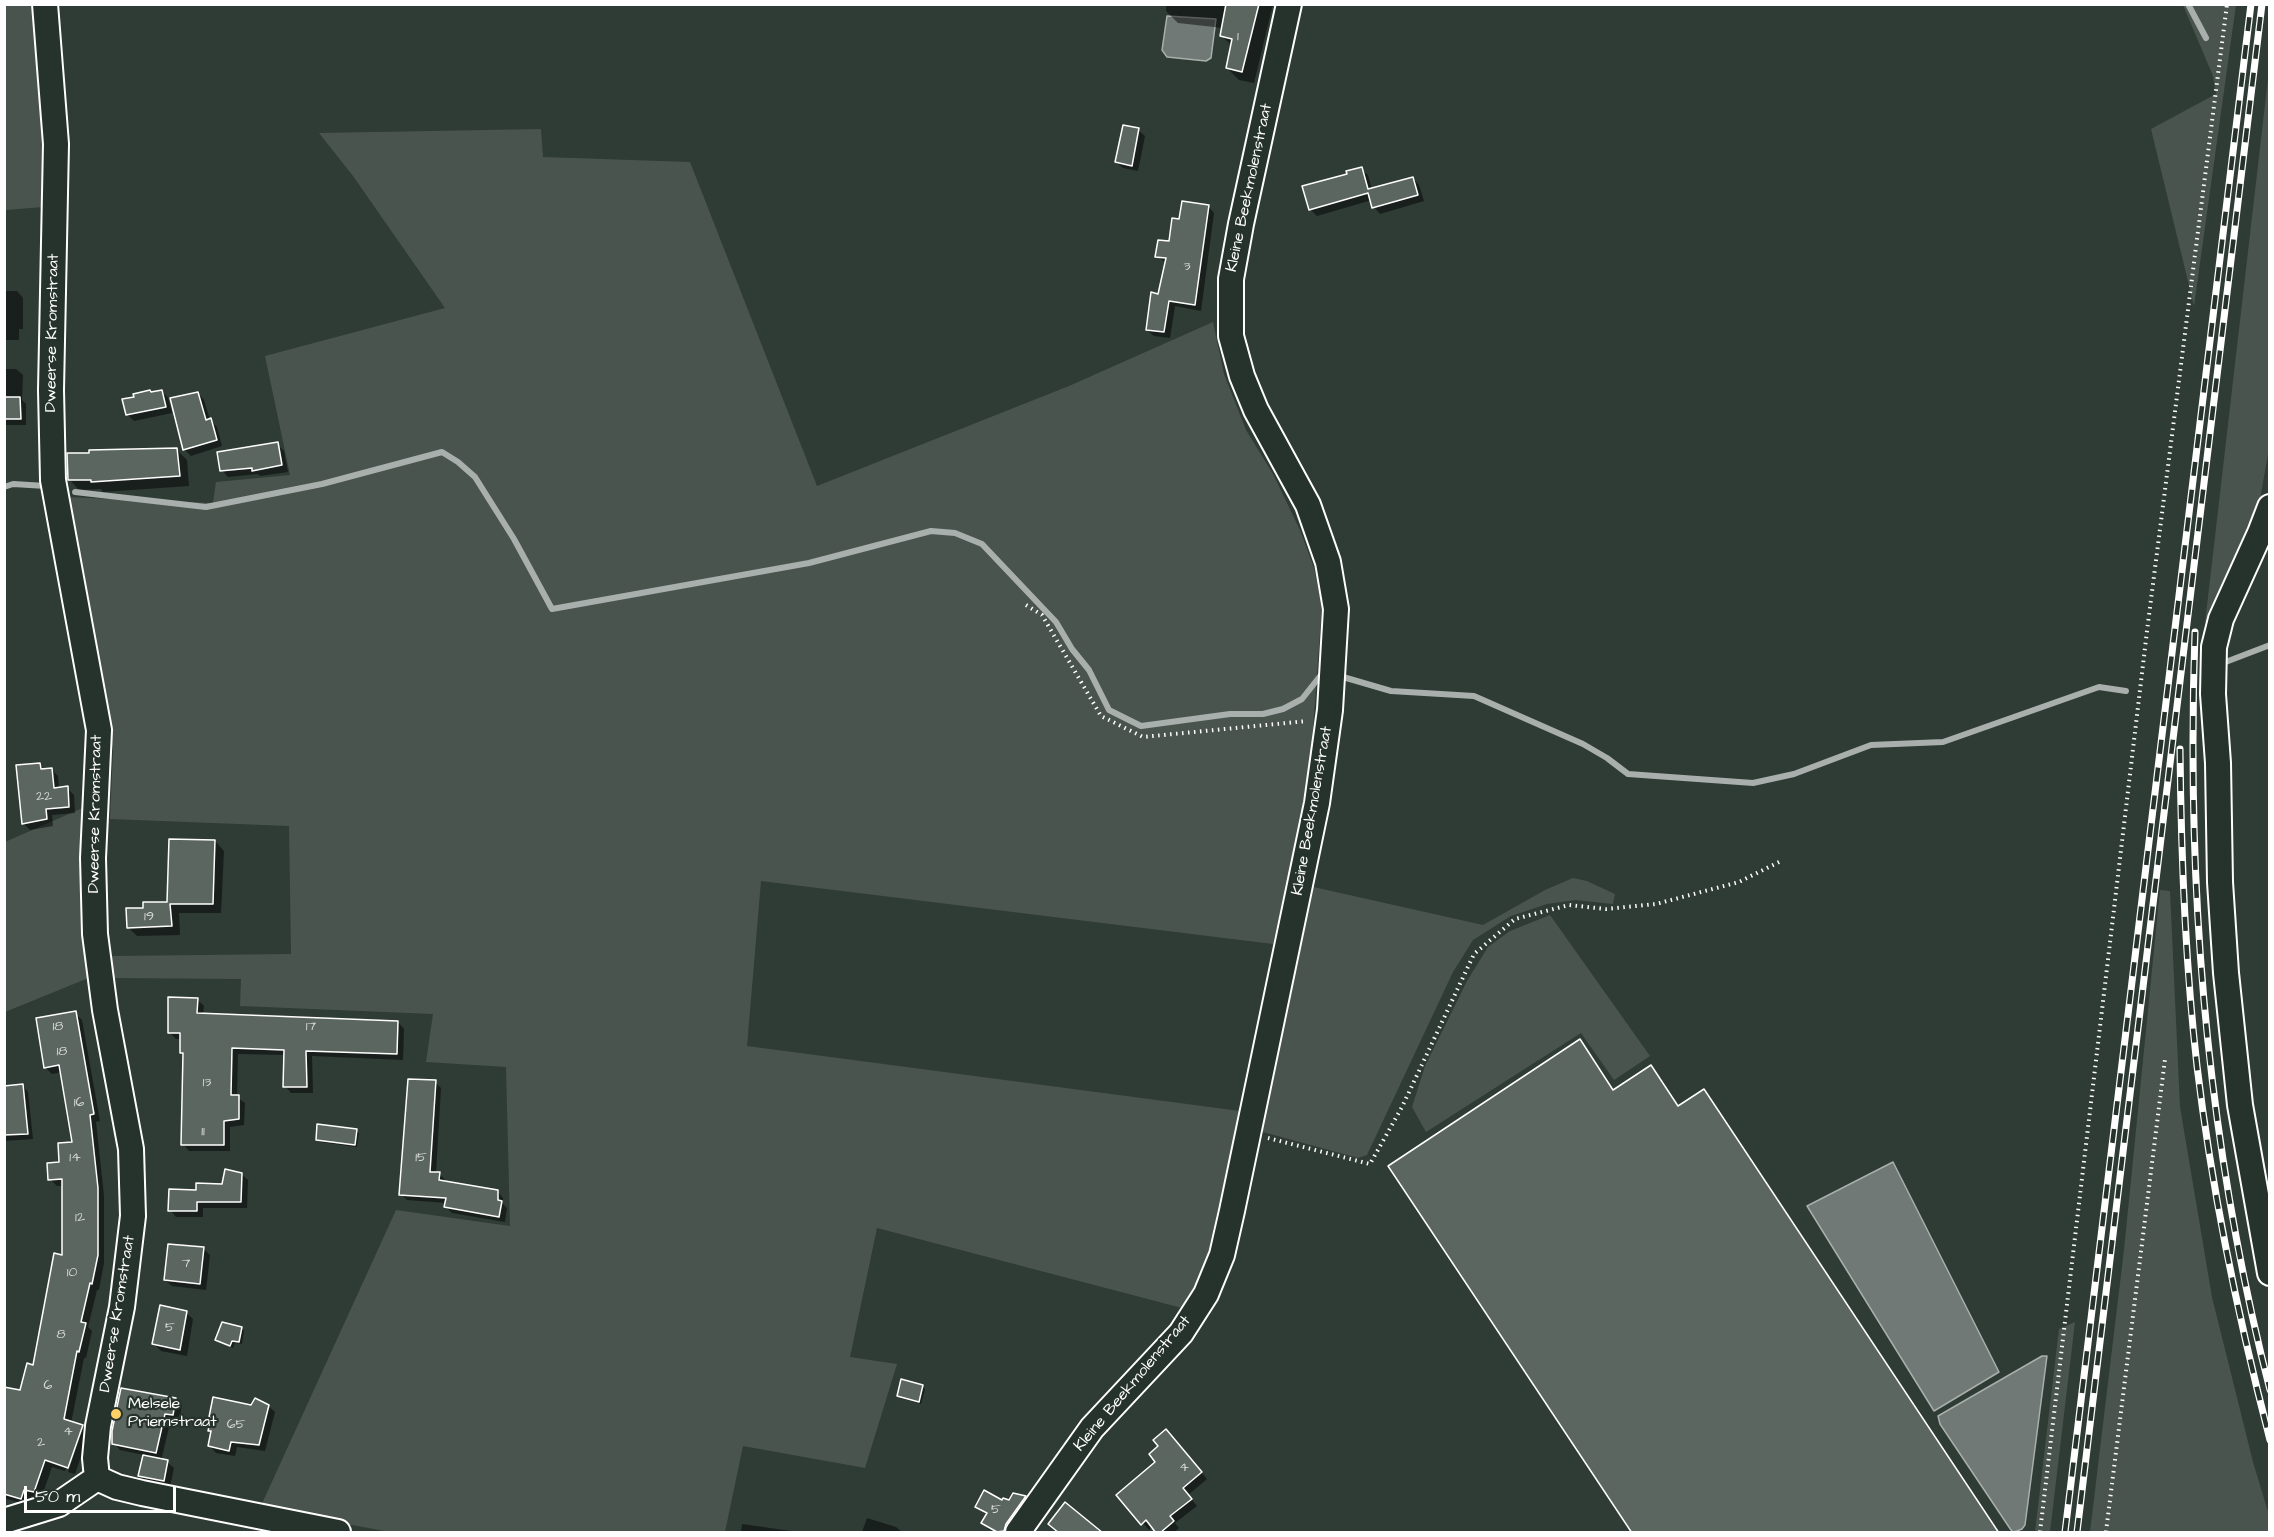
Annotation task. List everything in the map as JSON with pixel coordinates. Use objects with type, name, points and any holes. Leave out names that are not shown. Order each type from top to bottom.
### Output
[{"type":"street","name":"Dweerse Kromstraat","points":[[45,4],[56,144],[51,390],[53,480],[99,730],[93,858],[95,934],[105,1010],[131,1149],[134,1216],[122,1307],[98,1426],[95,1458],[97,1478]]},
{"type":"street","name":"Kleine Beekmolenstraat","points":[[1018,1533],[1092,1428],[1181,1333],[1206,1294],[1222,1255],[1317,803],[1329,720],[1336,609],[1329,562],[1308,505],[1256,410],[1242,376],[1231,336],[1231,279],[1289,4]]},
{"type":"street","points":[[2270,507],[2221,619],[2214,647],[2213,694],[2226,973],[2240,1105],[2270,1273]]},
{"type":"street","points":[[4,1521],[59,1504],[97,1478],[117,1487],[142,1493],[338,1533]]},
{"type":"path","points":[[2040,1533],[2147,631],[2227,4]]},
{"type":"path","points":[[1026,605],[1042,615],[1101,716],[1143,737],[1329,720]]},
{"type":"path","points":[[1247,1133],[1370,1164],[1402,1107],[1474,954],[1515,919],[1569,905],[1606,909],[1656,904],[1739,882],[1781,861]]},
{"type":"path","points":[[2106,1533],[2165,1059]]},
{"type":"shaded area","points":[[5,5],[36,5],[44,102],[44,207],[5,210]]},
{"type":"shaded area","points":[[2183,5],[2236,5],[2194,306],[2151,129],[2216,94],[2213,76]]},
{"type":"shaded area","points":[[1167,16],[1216,19],[1211,58],[1206,61],[1167,57],[1162,50]]},
{"type":"shaded area","points":[[2269,70],[2269,448],[2258,511],[2214,610],[2205,623]]},
{"type":"shaded area","points":[[541,129],[543,157],[690,162],[817,486],[1069,386],[1213,322],[1224,374],[1246,430],[1273,474],[1300,530],[1314,568],[1322,606],[1312,743],[1298,835],[1273,944],[761,881],[747,1046],[1240,1111],[1203,1276],[1182,1308],[877,1228],[850,1357],[897,1364],[865,1468],[743,1446],[725,1532],[390,1532],[260,1508],[396,1210],[510,1226],[506,1067],[426,1062],[433,1014],[240,1006],[241,979],[112,978],[112,956],[291,954],[289,826],[110,819],[113,751],[73,523],[66,497],[213,503],[216,482],[290,475],[265,356],[445,308],[353,176],[319,133]]},
{"type":"shaded area","points":[[87,806],[91,977],[5,1012],[5,842]]},
{"type":"shaded area","points":[[1573,878],[1587,881],[1615,894],[1613,904],[1575,900],[1547,904],[1511,916],[1473,940],[1453,972],[1367,1155],[1358,1158],[1263,1132],[1255,1126],[1309,886],[1483,925],[1545,890]]},
{"type":"shaded area","points":[[2160,890],[2170,891],[2180,1107],[2212,1297],[2253,1462],[2269,1515],[2269,1532],[2090,1532],[2124,1250]]},
{"type":"shaded area","points":[[1550,915],[1650,1056],[1614,1080],[1581,1033],[1426,1132],[1412,1107],[1425,1066],[1467,981],[1488,947],[1510,931]]},
{"type":"shaded area","points":[[1893,1162],[1999,1372],[1934,1411],[1807,1206]]},
{"type":"shaded area","points":[[2075,1322],[2050,1532],[2035,1532],[2059,1329]]},
{"type":"shaded area","points":[[2042,1356],[2047,1356],[2025,1525],[2014,1532],[1940,1424],[1938,1416]]},
{"type":"building","points":[[1226,4],[1259,4],[1242,72],[1226,68],[1232,39],[1220,36]]},
{"type":"building","points":[[1123,125],[1139,128],[1132,166],[1115,162]]},
{"type":"building","points":[[1362,167],[1368,189],[1413,177],[1418,195],[1372,208],[1368,193],[1309,210],[1302,186],[1347,174],[1346,171]]},
{"type":"building","points":[[1182,201],[1209,205],[1195,305],[1169,301],[1164,332],[1146,330],[1151,292],[1158,294],[1166,258],[1155,257],[1158,240],[1169,241],[1172,218],[1179,219]]},
{"type":"building","points":[[150,390],[151,392],[162,390],[166,407],[126,415],[122,399]]},
{"type":"building","points":[[198,392],[206,420],[211,418],[217,440],[183,450],[170,398]]},
{"type":"building","points":[[4,397],[20,397],[21,419],[4,419]]},
{"type":"building","points":[[278,442],[282,465],[252,471],[252,468],[220,471],[217,452]]},
{"type":"building","points":[[177,448],[180,476],[91,482],[91,480],[68,480],[67,453],[89,453],[89,450]]},
{"type":"building","points":[[40,763],[41,769],[52,768],[54,788],[68,786],[69,807],[46,809],[47,819],[22,824],[16,765]]},
{"type":"building","points":[[169,839],[215,840],[213,904],[170,904],[172,926],[127,928],[126,908],[143,908],[143,902],[167,902]]},
{"type":"building","points":[[168,997],[198,998],[197,1013],[398,1021],[397,1054],[306,1051],[307,1087],[283,1087],[284,1050],[232,1048],[231,1095],[239,1095],[239,1119],[224,1121],[224,1145],[181,1145],[183,1053],[180,1053],[180,1033],[168,1033]]},
{"type":"building","points":[[76,1011],[94,1114],[90,1115],[98,1188],[98,1255],[81,1322],[86,1323],[79,1352],[77,1351],[64,1419],[83,1425],[68,1468],[45,1460],[34,1492],[24,1490],[21,1499],[4,1494],[4,1387],[20,1390],[27,1363],[33,1365],[54,1253],[62,1255],[62,1179],[48,1180],[47,1163],[59,1162],[58,1143],[72,1142],[59,1065],[44,1068],[36,1018]]},
{"type":"building","points":[[1580,1039],[1613,1090],[1651,1065],[1678,1106],[1704,1089],[1999,1533],[1632,1533],[1388,1166]]},
{"type":"building","points":[[408,1079],[436,1080],[430,1172],[440,1172],[439,1180],[498,1190],[498,1200],[502,1201],[499,1217],[444,1207],[446,1198],[399,1195]]},
{"type":"building","points":[[23,1084],[28,1134],[4,1135],[4,1086]]},
{"type":"building","points":[[317,1124],[357,1129],[355,1145],[316,1140]]},
{"type":"building","points":[[225,1169],[242,1173],[241,1202],[197,1202],[197,1211],[168,1211],[169,1189],[196,1190],[196,1183],[222,1184]]},
{"type":"building","points":[[168,1244],[204,1247],[200,1284],[164,1280]]},
{"type":"building","points":[[160,1305],[187,1311],[180,1350],[152,1344]]},
{"type":"building","points":[[222,1322],[242,1327],[239,1342],[232,1341],[230,1346],[215,1340]]},
{"type":"building","points":[[901,1379],[923,1385],[919,1402],[897,1396]]},
{"type":"building","points":[[121,1388],[176,1398],[173,1415],[165,1414],[156,1453],[112,1444],[112,1431]]},
{"type":"building","points":[[213,1397],[251,1405],[255,1398],[269,1405],[259,1445],[231,1442],[229,1451],[208,1446],[211,1431],[208,1431],[211,1418],[209,1417]]},
{"type":"building","points":[[1166,1429],[1202,1472],[1183,1488],[1192,1499],[1170,1516],[1174,1521],[1160,1533],[1156,1533],[1146,1520],[1141,1525],[1116,1495],[1155,1462],[1149,1454],[1158,1446],[1153,1440]]},
{"type":"building","points":[[143,1455],[168,1460],[164,1481],[138,1476]]},
{"type":"building","points":[[984,1490],[1002,1500],[1003,1498],[1009,1500],[1013,1493],[1026,1496],[1006,1524],[1004,1531],[997,1532],[981,1523],[987,1513],[975,1507]]},
{"type":"building","points":[[1065,1502],[1103,1533],[1059,1533],[1048,1524]]},
{"type":"waterway","points":[[2188,4],[2206,38]]},
{"type":"waterway","points":[[75,492],[206,507],[322,484],[442,452],[475,477],[514,539],[552,609],[809,563],[931,531],[955,533],[982,544],[1056,622],[1072,649],[1089,670],[1109,710],[1141,726],[1230,714],[1263,714],[1283,709],[1302,699],[1321,675]]},
{"type":"waterway","points":[[4,487],[13,484],[46,486]]},
{"type":"waterway","points":[[2223,663],[2270,645]]},
{"type":"waterway","points":[[1343,677],[1391,691],[1474,696],[1583,744],[1628,774],[1753,783],[1794,774],[1871,745],[1943,742],[2099,687],[2126,691]]},
{"type":"railway","points":[[2065,1532],[2251,4]]},
{"type":"railway","points":[[2077,1532],[2262,4]]},
{"type":"railway","points":[[2195,632],[2194,823],[2205,1014],[2230,1203],[2248,1297],[2270,1390]]},
{"type":"railway","points":[[2180,749],[2187,948],[2203,1113],[2227,1254],[2270,1440]]},
{"type":"place","name":"Melsele Priemstraat","points":[[116,1414]]}]
